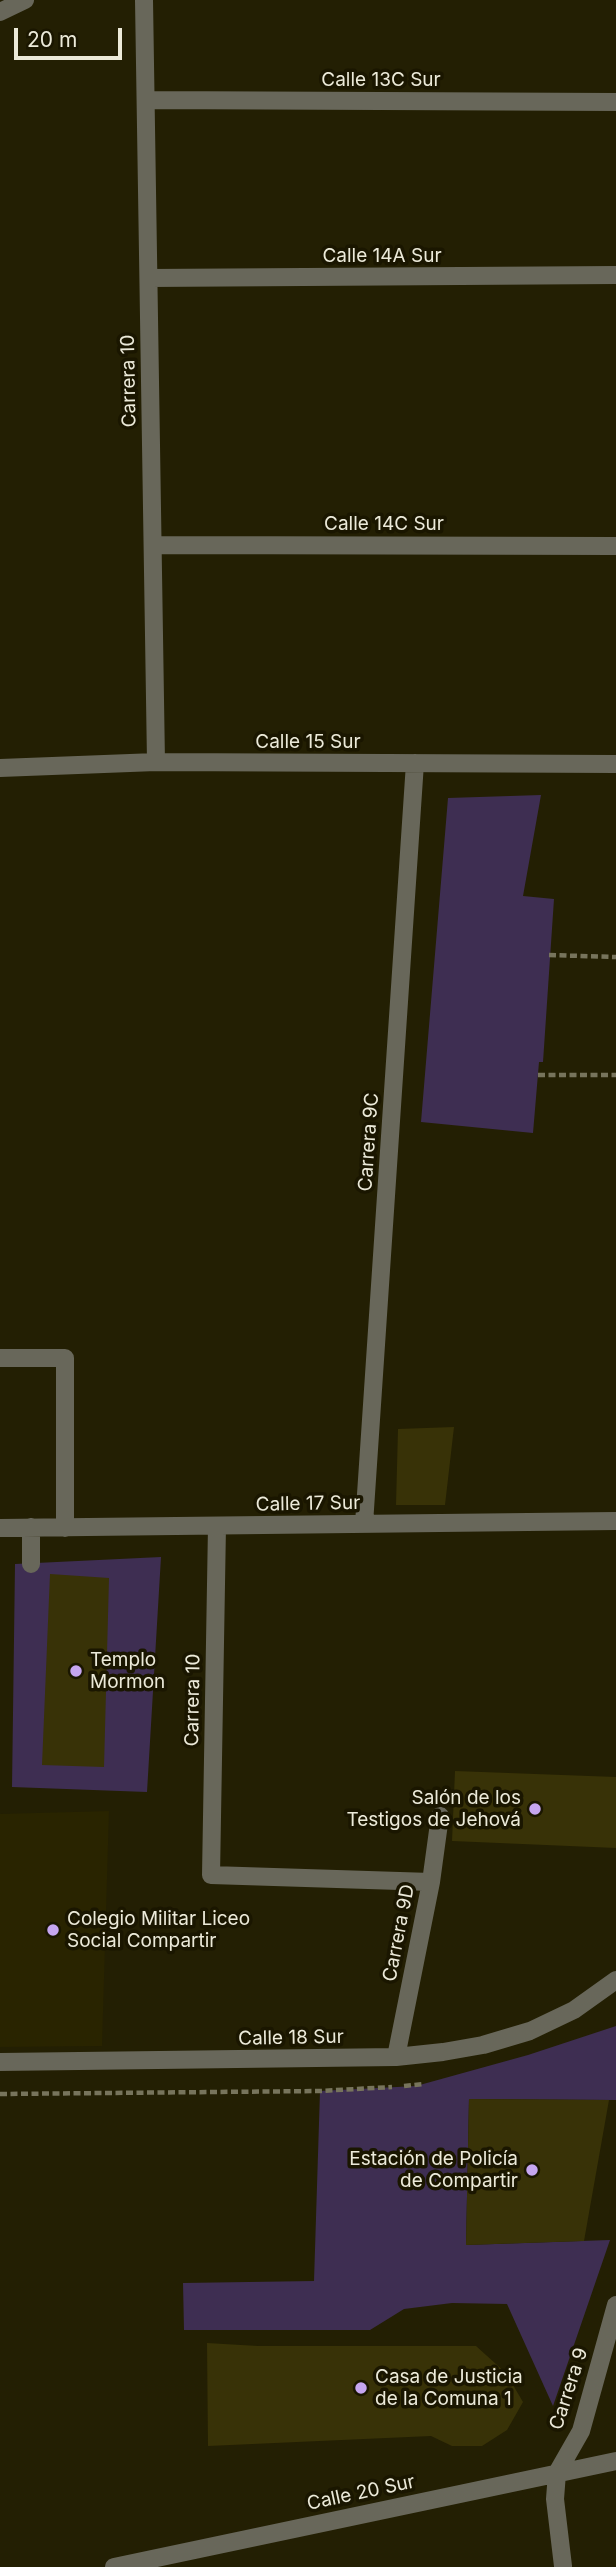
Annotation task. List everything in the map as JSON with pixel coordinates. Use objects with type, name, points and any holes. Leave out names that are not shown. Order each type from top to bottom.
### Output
[{"type":"street","points":[[0,12],[25,0]]},
{"type":"street","name":"Carrera 10","points":[[144,0],[156,762]]},
{"type":"street","name":"Calle 13C Sur","points":[[146,100],[616,102]]},
{"type":"street","name":"Calle 14A Sur","points":[[149,278],[616,275]]},
{"type":"street","name":"Calle 14C Sur","points":[[153,545],[616,546]]},
{"type":"street","name":"Calle 15 Sur","points":[[0,768],[156,762],[616,764]]},
{"type":"street","name":"Carrera 9C","points":[[364,1524],[415,763]]},
{"type":"street","points":[[0,1358],[65,1358],[65,1528]]},
{"type":"street","name":"Calle 17 Sur","points":[[0,1528],[616,1521]]},
{"type":"street","name":"Carrera 10","points":[[217,1526],[211,1875],[431,1882]]},
{"type":"street","points":[[31,1527],[31,1564]]},
{"type":"street","name":"Carrera 9D","points":[[396,2057],[431,1882],[440,1816]]},
{"type":"street","name":"Calle 18 Sur","points":[[0,2062],[396,2057],[484,2045],[530,2031],[574,2010],[616,1980]]},
{"type":"street","name":"Carrera 9","points":[[563,2566],[555,2499],[557,2473],[581,2431],[616,2305]]},
{"type":"street","name":"Calle 20 Sur","points":[[114,2567],[616,2461]]},
{"type":"path","points":[[549,955],[616,957]]},
{"type":"path","points":[[538,1075],[616,1075]]},
{"type":"shaded area","points":[[541,795],[523,896],[554,899],[543,1062],[539,1062],[533,1133],[421,1122],[448,798]]},
{"type":"shaded area","points":[[161,1557],[147,1792],[12,1787],[15,1564]]},
{"type":"shaded area","name":"Colegio Militar Liceo Social Compartir","points":[[109,1811],[102,2046],[0,2047],[0,1814]]},
{"type":"shaded area","points":[[616,2026],[616,2100],[469,2099],[466,2245],[610,2240],[553,2406],[507,2304],[452,2303],[404,2309],[370,2330],[184,2330],[183,2283],[314,2281],[320,2091],[416,2086],[528,2055]]},
{"type":"building","points":[[454,1427],[445,1505],[396,1505],[398,1429]]},
{"type":"building","name":"Templo Mormon","points":[[50,1574],[109,1578],[104,1767],[42,1765]]},
{"type":"building","name":"Salón de los Testigos de Jehová","points":[[455,1771],[616,1777],[616,1848],[452,1841]]},
{"type":"building","name":"Estación de Policía de Compartir","points":[[469,2099],[609,2100],[584,2241],[466,2245]]},
{"type":"building","name":"Casa de Justicia de la Comuna 1","points":[[207,2343],[258,2346],[476,2346],[506,2373],[523,2402],[507,2430],[482,2446],[452,2446],[431,2436],[208,2446]]},
{"type":"place","name":"Templo Mormon","points":[[76,1671]]},
{"type":"place","name":"Salón de los Testigos de Jehová","points":[[535,1809]]},
{"type":"place","name":"Colegio Militar Liceo Social Compartir","points":[[53,1930]]},
{"type":"place","name":"Estación de Policía de Compartir","points":[[532,2170]]},
{"type":"place","name":"Casa de Justicia de la Comuna 1","points":[[361,2388]]}]
